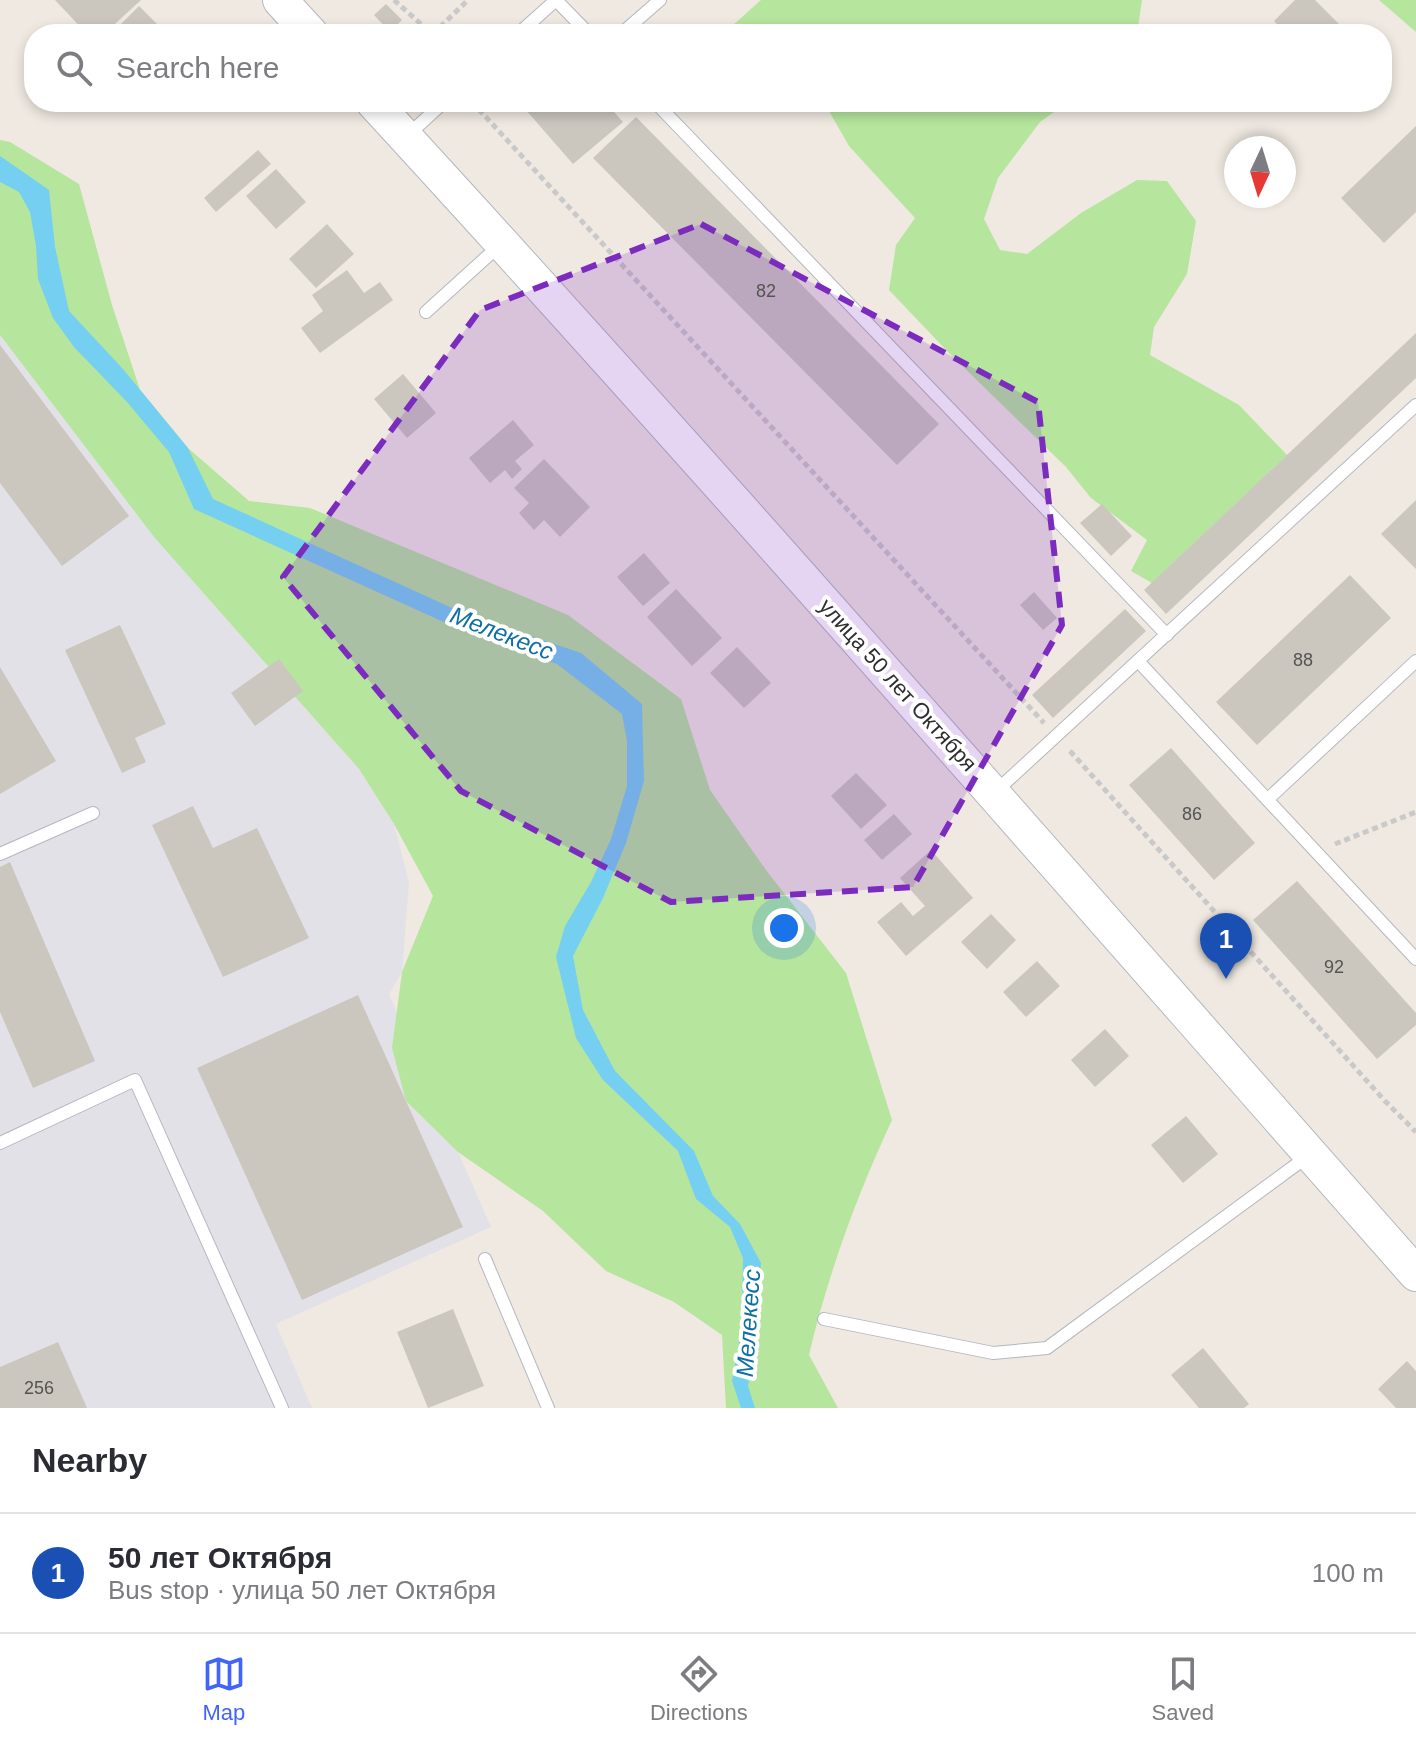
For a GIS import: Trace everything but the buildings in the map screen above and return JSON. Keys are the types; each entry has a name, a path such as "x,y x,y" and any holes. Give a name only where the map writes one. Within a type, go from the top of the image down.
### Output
{"main road":[{"path":"280,0 302,24"},
{"name":"улица 50 лет Октября","path":"382,112 994,793 1416,1274"}],"lane":[{"path":"529,24 556,0 579,24"},
{"path":"632,24 660,0"},
{"path":"406,137 433,112"},
{"path":"665,112 1167,635"},
{"path":"426,312 503,243"},
{"path":"994,793 1416,405"},
{"path":"1138,661 1416,959"},
{"path":"1268,799 1416,661"},
{"path":"0,854 93,813"},
{"path":"0,1143 135,1080 282,1408"},
{"path":"824,1319 993,1353 1047,1348 1310,1154"},
{"path":"485,1259 548,1408"}],"path":[{"path":"394,0 421,24"},
{"path":"443,24 468,0"},
{"path":"481,112 1416,1132"},
{"path":"1310,845 1339,844 1416,812"}],"highlighted area":[{"path":"701,224 1038,402 1062,625 913,887 671,902 461,791 283,577 480,310"}],"shaded area":[{"path":"0,335 154,537 359,769 394,824 409,882 402,972 389,994 491,1227 276,1324 312,1408 0,1408"}],"green space":[{"path":"761,0 1142,0 1138,24 734,24"},
{"path":"1379,0 1416,0 1416,32"},
{"path":"830,112 1054,112 1040,122 998,178 984,219 1000,250 1027,254 1081,213 1137,180 1167,181 1196,221 1187,274 1154,327 1150,355 1239,405 1287,455 1152,583 1131,571 1147,540 1091,498 1066,467 889,290 896,245 915,218 849,146"},
{"path":"0,140 10,142 79,184 112,305 140,390 188,448 249,501 310,508 568,615 681,699 710,790 766,870 846,973 892,1120 844,1235 809,1355 838,1408 726,1408 722,1335 674,1302 606,1271 543,1211 458,1152 406,1101 392,1048 402,972 433,896 394,824 359,769 154,537 0,335"}],"water":[{"name":"Мелекесс","path":"0,156 49,190 55,247 69,311 123,369 188,448 213,499 463,613 581,653 642,704 644,781 626,843 603,898 573,956 583,1010 615,1071 694,1151 713,1196 740,1224 761,1263 757,1327 748,1386 755,1408 741,1408 732,1381 742,1325 743,1258 730,1227 696,1199 678,1151 603,1080 576,1038 556,957 565,926 591,882 611,839 627,786 627,741 622,714 557,664 457,628 194,509 169,452 127,402 74,347 53,318 38,279 30,212 19,192 0,182"}],"place":[{"name":"50 лет Октября","path":"1226,979"}]}
